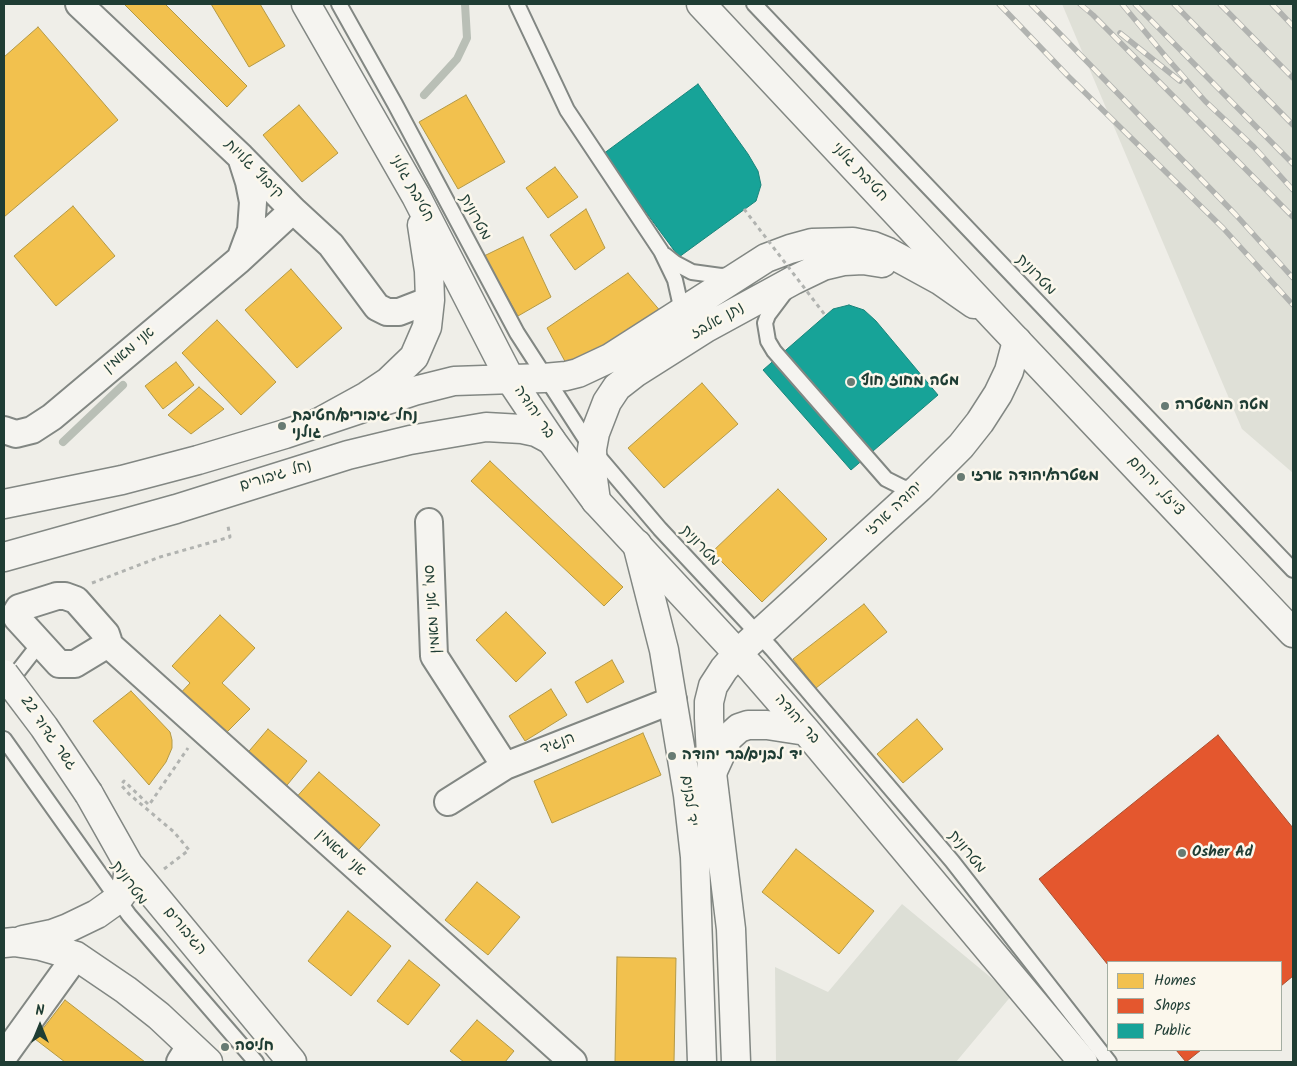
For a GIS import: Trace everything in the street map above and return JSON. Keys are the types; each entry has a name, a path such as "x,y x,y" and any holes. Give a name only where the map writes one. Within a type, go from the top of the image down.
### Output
{"main road":[{"name":"חטיבת גולני","path":"306,4 416,196 510,379"},
{"name":"חטיבת גולני","path":"701,4 1017,341"},
{"path":"316,424 367,396 388,382 414,357 421,342 427,327 430,300 425,242 416,196"},
{"name":"נתן אלבז","path":"510,379 566,376 589,369 610,358 766,258 812,243 853,242 873,246 888,252 941,281 996,319"},
{"name":"נתן אלבז","path":"596,501 591,459 595,433 604,408 617,387 635,373 706,328 823,266 844,261 863,260 896,266 941,281"},
{"name":"יהודה ארזי","path":"738,653 919,488 961,446 980,422 998,394 1009,371 1017,341"},
{"name":"צייזל, ירוחם","path":"1017,341 1293,633"},
{"path":"4,504 132,478 198,460 316,424 414,391 454,381 510,379"},
{"name":"בר יהודה","path":"510,379 551,440 596,501 738,653 806,731 1083,1062"},
{"name":"נחל גיבורים","path":"4,557 176,509 348,455 410,440 486,427 522,429 536,432 551,440"},
{"name":"יד לבנים","path":"637,544 664,650 688,795 695,856 702,1062"},
{"name":"יד לבנים","path":"736,1062 731,929 712,773 709,702 713,686 738,653"},
{"name":"גשר גדוד 22","path":"4,674 89,794"},
{"path":"712,773 728,738 739,728 748,725 767,725 806,731"},
{"name":"הגיבורים","path":"89,794 128,865 292,1062"},
{"path":"9,942 52,934 97,914 118,899 127,883 128,865"},
{"path":"9,942 41,946 76,956 126,990 159,1016 193,1057"}],"street":[{"name":"קיבוץ גלויות","path":"79,4 331,245 377,306 387,312 399,312 430,300"},
{"name":"אני מאמין","path":"239,260 250,230 253,202 241,157"},
{"name":"אני מאמין","path":"10,432 32,430 52,417 239,260 293,210"},
{"name":"סמ' אני מאמין","path":"429,522 434,656 505,766"},
{"name":"אני מאמין","path":"57,596 65,596 76,600 106,634 108,644 573,1062"},
{"path":"57,596 19,608 16,612 17,618 59,664 74,664 108,644"},
{"name":"הנגיד","path":"448,802 505,766 673,700"},
{"path":"4,1056 76,956"}],"lane":[{"name":"מטרונית","path":"339,4 396,104 517,333 544,378 592,449 660,529 758,634 952,861 1109,1062"},
{"path":"518,4 567,110 661,251 675,280 682,311"},
{"name":"מטרונית","path":"754,4 1293,570"},
{"path":"661,251 675,263 692,272 721,276 740,274"},
{"path":"794,280 765,323 768,341 774,351 886,479 902,488 910,490 919,488"},
{"path":"4,690 40,643"},
{"name":"מטרונית","path":"4,739 129,915 256,1062"}],"path":[{"path":"744,209 825,316"},
{"path":"57,596 160,557 230,537 228,526"},
{"path":"184,854 189,850 174,832 129,794 121,784 124,781 149,805 201,729"}],"shaded area":[{"path":"1062,4 1293,4 1293,473 1242,429"},
{"path":"902,904 1012,995 956,1062 776,1062 775,967 828,992"}],"building: Homes":[{"path":"124,4 165,4 247,86 227,107"},
{"path":"211,4 260,4 285,46 249,67"},
{"path":"38,27 118,120 4,217 4,57"},
{"path":"466,95 505,162 458,189 419,122"},
{"path":"299,105 338,153 302,182 263,135"},
{"path":"555,167 578,197 548,218 526,188"},
{"path":"73,206 115,256 56,306 14,256"},
{"path":"586,209 605,248 575,270 550,235"},
{"path":"523,237 551,297 518,316 484,256"},
{"path":"291,269 342,328 297,368 245,310"},
{"path":"628,273 662,313 568,367 547,328"},
{"path":"217,320 276,382 241,415 182,353"},
{"path":"176,362 194,385 163,409 145,386"},
{"path":"702,383 738,424 664,488 628,448"},
{"path":"199,387 224,409 191,434 168,415"},
{"path":"490,461 623,587 604,606 471,481"},
{"path":"778,489 827,539 762,602 712,552"},
{"path":"864,604 887,632 816,688 793,659"},
{"path":"506,612 546,653 516,682 476,640"},
{"path":"220,615 255,648 222,683 250,709 220,739 176,698 190,683 172,666"},
{"path":"612,660 624,682 587,703 575,682"},
{"path":"551,689 567,715 525,741 509,716"},
{"path":"131,691 170,732 172,740 172,748 166,762 149,785 93,721"},
{"path":"917,719 943,749 903,783 877,754"},
{"path":"268,729 307,761 283,790 244,757"},
{"path":"643,733 661,775 552,823 534,781"},
{"path":"319,772 380,825 354,855 293,801"},
{"path":"796,849 874,911 839,954 762,892"},
{"path":"477,882 520,917 488,955 445,920"},
{"path":"348,911 391,946 351,996 308,961"},
{"path":"617,957 676,958 674,1062 615,1062"},
{"path":"409,960 440,985 408,1025 377,1001"},
{"path":"65,1000 145,1062 65,1062 35,1039"},
{"path":"477,1020 514,1051 505,1062 464,1062 450,1051"}],"building: Shops":[{"name":"Osher Ad","path":"1218,735 1293,828 1293,976 1282,985 1282,961 1107,961 1107,964 1039,879"},
{"path":"1177,1051 1200,1051 1186,1062"}],"building: Public":[{"path":"698,84 748,154 758,171 761,185 756,201 679,257 603,154"},
{"name":"מטה מחוז חוף","path":"849,305 864,310 876,321 938,395 851,470 763,370 833,309"}],"waterway":[{"path":"424,95 457,59 467,38 465,4"},
{"path":"63,442 123,385"}],"railway":[{"path":"999,4 1068,76 1223,228 1293,305"},
{"path":"1031,4 1236,215 1293,278"},
{"path":"1080,4 1293,217"},
{"path":"1122,4 1205,101 1254,147 1293,190"},
{"path":"1135,4 1293,164"},
{"path":"1174,4 1293,125"},
{"path":"1220,4 1293,78"},
{"path":"1272,4 1293,26"},
{"path":"1120,33 1180,81"}],"place":[{"name":"מטה מחוז חוף","path":"851,382"},
{"name":"מטה המשטרה","path":"1165,406"},
{"name":"נחל גיבורים/חטיבת גולני","path":"282,426"},
{"name":"משטרה/יהודה ארזי","path":"961,477"},
{"name":"יד לבנים/בר יהודה","path":"672,756"},
{"name":"Osher Ad","path":"1182,853"},
{"name":"חליסה","path":"225,1047"}]}
